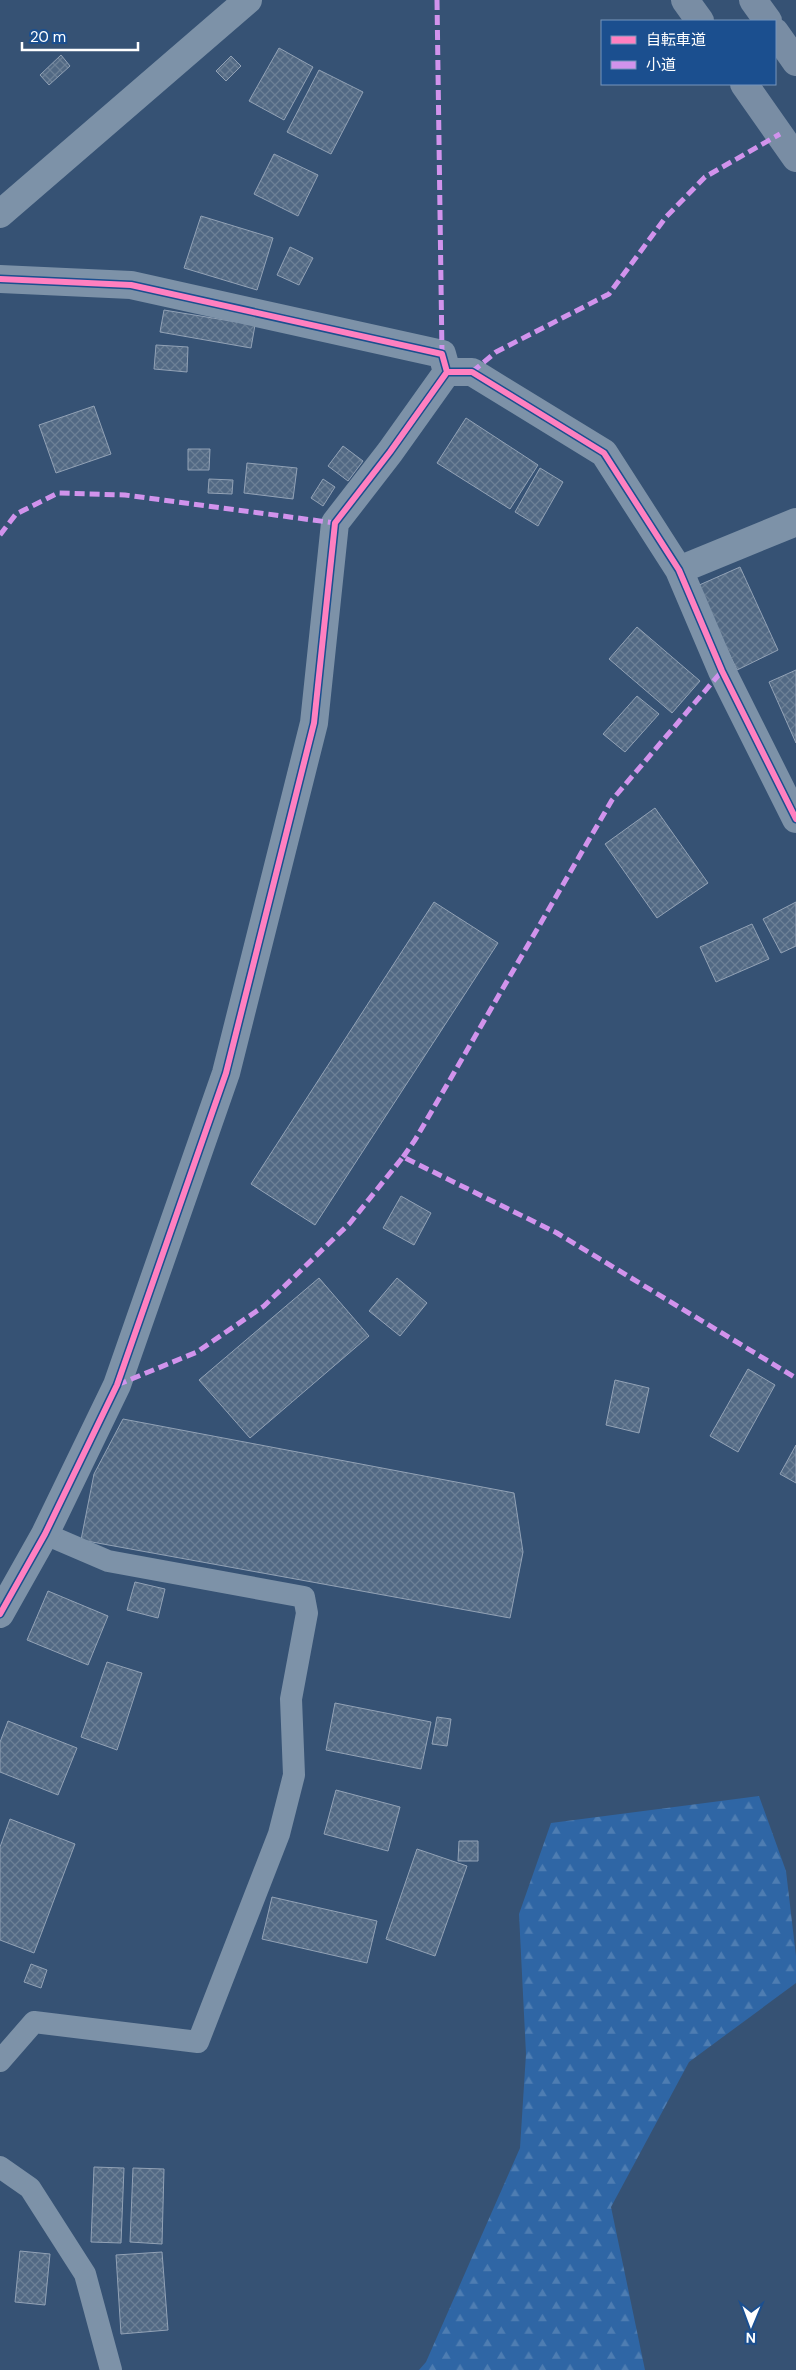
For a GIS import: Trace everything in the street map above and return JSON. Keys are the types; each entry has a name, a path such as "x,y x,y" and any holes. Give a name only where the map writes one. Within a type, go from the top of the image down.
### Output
{"street":[{"path":"0,214 248,0"},
{"path":"685,0 699,20"},
{"path":"753,0 767,20"},
{"path":"776,33 796,62"},
{"path":"745,85 796,158"},
{"path":"0,279 131,285 442,354 447,372"},
{"path":"447,372 472,372 604,453 679,570 722,671 796,819"},
{"path":"0,1614 45,1534 117,1385 226,1073 314,723 335,523 390,452 447,372"},
{"path":"679,570 796,522"}],"lane":[{"path":"0,2061 34,2022 198,2042 279,1834 294,1775 291,1698 307,1613 304,1597 108,1561 45,1534"},
{"path":"0,2167 30,2188 85,2274 111,2370"}],"green space":[{"path":"759,1796 786,1871 796,1956 796,1983 689,2062 611,2207 645,2370 419,2370 426,2362 520,2148 526,2054 519,1914 551,1823"}],"building":[{"path":"279,48 313,67 284,120 249,101"},
{"path":"61,55 70,66 49,85 40,75"},
{"path":"231,56 241,66 226,81 216,71"},
{"path":"319,70 363,92 331,154 287,132"},
{"path":"274,154 318,175 298,216 254,194"},
{"path":"201,216 273,238 257,290 184,268"},
{"path":"290,247 313,258 299,285 277,275"},
{"path":"164,310 255,325 251,348 160,332"},
{"path":"156,345 188,347 187,372 154,369"},
{"path":"94,406 111,454 56,473 39,425"},
{"path":"466,418 538,465 510,509 437,463"},
{"path":"343,446 363,461 348,481 328,466"},
{"path":"188,449 210,449 209,470 188,470"},
{"path":"247,463 297,468 293,499 244,493"},
{"path":"540,468 563,482 538,526 515,512"},
{"path":"209,479 233,480 232,494 208,493"},
{"path":"323,479 335,487 323,506 311,498"},
{"path":"740,567 778,650 737,670 697,586"},
{"path":"637,627 700,681 672,713 609,659"},
{"path":"796,670 796,743 769,682"},
{"path":"637,696 659,714 625,752 603,734"},
{"path":"655,808 708,883 657,918 605,844"},
{"path":"434,902 498,943 315,1225 251,1184"},
{"path":"796,902 796,946 781,953 763,919"},
{"path":"752,924 769,959 716,982 700,947"},
{"path":"401,1196 431,1213 414,1245 383,1228"},
{"path":"319,1278 369,1336 250,1438 199,1380"},
{"path":"397,1278 427,1303 400,1336 369,1311"},
{"path":"748,1369 775,1385 738,1452 710,1436"},
{"path":"615,1380 649,1388 639,1433 606,1425"},
{"path":"123,1419 514,1493 523,1552 510,1618 81,1540 94,1474"},
{"path":"796,1445 796,1483 780,1474"},
{"path":"135,1582 165,1589 158,1618 127,1610"},
{"path":"48,1591 108,1616 88,1665 27,1640"},
{"path":"107,1662 142,1673 117,1750 81,1737"},
{"path":"335,1703 431,1722 421,1769 326,1750"},
{"path":"437,1717 451,1719 447,1746 432,1744"},
{"path":"8,1721 77,1748 58,1795 0,1772 0,1742"},
{"path":"336,1790 400,1807 388,1851 324,1834"},
{"path":"10,1819 75,1844 34,1953 0,1940 0,1847"},
{"path":"459,1841 478,1841 478,1861 458,1861"},
{"path":"417,1849 467,1866 435,1956 386,1939"},
{"path":"272,1897 377,1921 367,1963 262,1939"},
{"path":"31,1964 47,1970 41,1988 24,1982"},
{"path":"94,2167 124,2168 121,2243 91,2242"},
{"path":"133,2168 164,2169 162,2244 130,2242"},
{"path":"20,2251 50,2254 45,2305 15,2302"},
{"path":"162,2252 168,2330 121,2334 116,2255"}],"marked path":[{"path":"437,0 442,354"},
{"path":"472,372 496,352 609,294 666,217 705,177 780,134"},
{"path":"0,535 16,514 58,493 125,495 335,523"},
{"path":"403,1157 415,1140 612,800 722,671"},
{"path":"117,1385 197,1352 264,1306 350,1223 403,1157 557,1233 796,1378"}],"cycle path":[{"path":"0,279 131,285 442,354 447,372 390,452 335,523 314,723 226,1073 117,1385 45,1534 0,1614"},
{"path":"447,372 472,372 604,453 679,570 722,671 796,819"}]}
